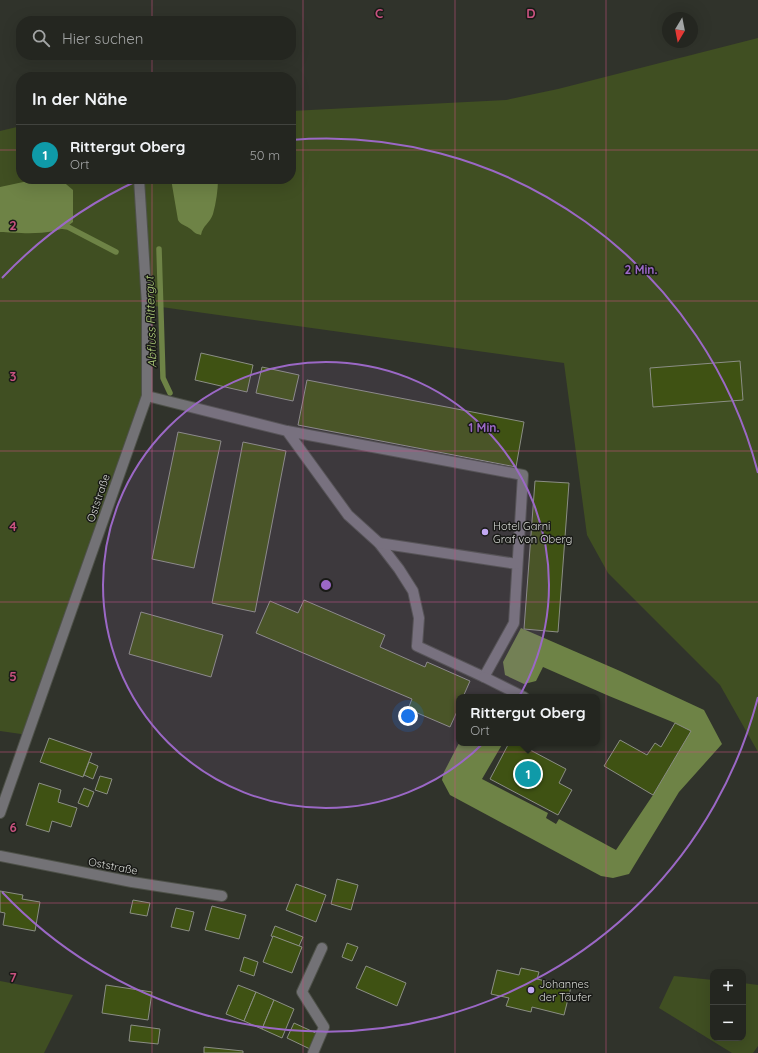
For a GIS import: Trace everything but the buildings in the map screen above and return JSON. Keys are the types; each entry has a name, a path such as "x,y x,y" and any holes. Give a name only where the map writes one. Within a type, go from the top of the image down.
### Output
{"street":[{"name":"Oststraße","path":"0,814 147,396 147,305 139,184"},
{"path":"147,396 287,431 523,475 514,623 484,677"},
{"path":"287,431 348,514 379,543 399,569 413,591 419,618 417,646 518,694"},
{"path":"379,543 517,564"},
{"name":"Oststraße","path":"0,856 132,882 222,896"},
{"path":"313,1053 324,1027 302,992 322,948"}],"shaded area":[{"path":"758,38 758,752 720,685 608,573 587,535 564,363 147,305 147,396 28,735 0,731 0,131 16,127 16,184 296,184 296,111 506,100 558,89"},
{"path":"16,184 66,184 73,190 73,222 66,227 49,232 0,232 0,187"},
{"path":"172,184 218,184 213,214 203,229 201,235 195,233 178,220"},
{"path":"521,628 620,671 704,710 722,744 679,792 629,874 613,878 601,876 450,795 442,780 444,772 457,746 501,746 482,779 548,813 546,818 556,824 559,819 616,850 653,795 690,732 675,723 543,667 536,681 524,684 505,675 503,662"},
{"path":"674,976 710,980 710,1039 659,1008"},
{"path":"0,981 73,995 44,1053 0,1053"},
{"path":"746,983 758,985 758,1046 753,1053 732,1053 713,1041 746,1041"}],"waterway":[{"path":"61,226 68,227 116,252"},
{"name":"Abfluss Rittergut","path":"159,249 163,378 170,393"}],"place":[{"name":"Hotel Garni Graf von Oberg","path":"485,532"},
{"name":"Rittergut Oberg","path":"528,774"},
{"name":"Johannes der Täufer","path":"531,990"}]}
